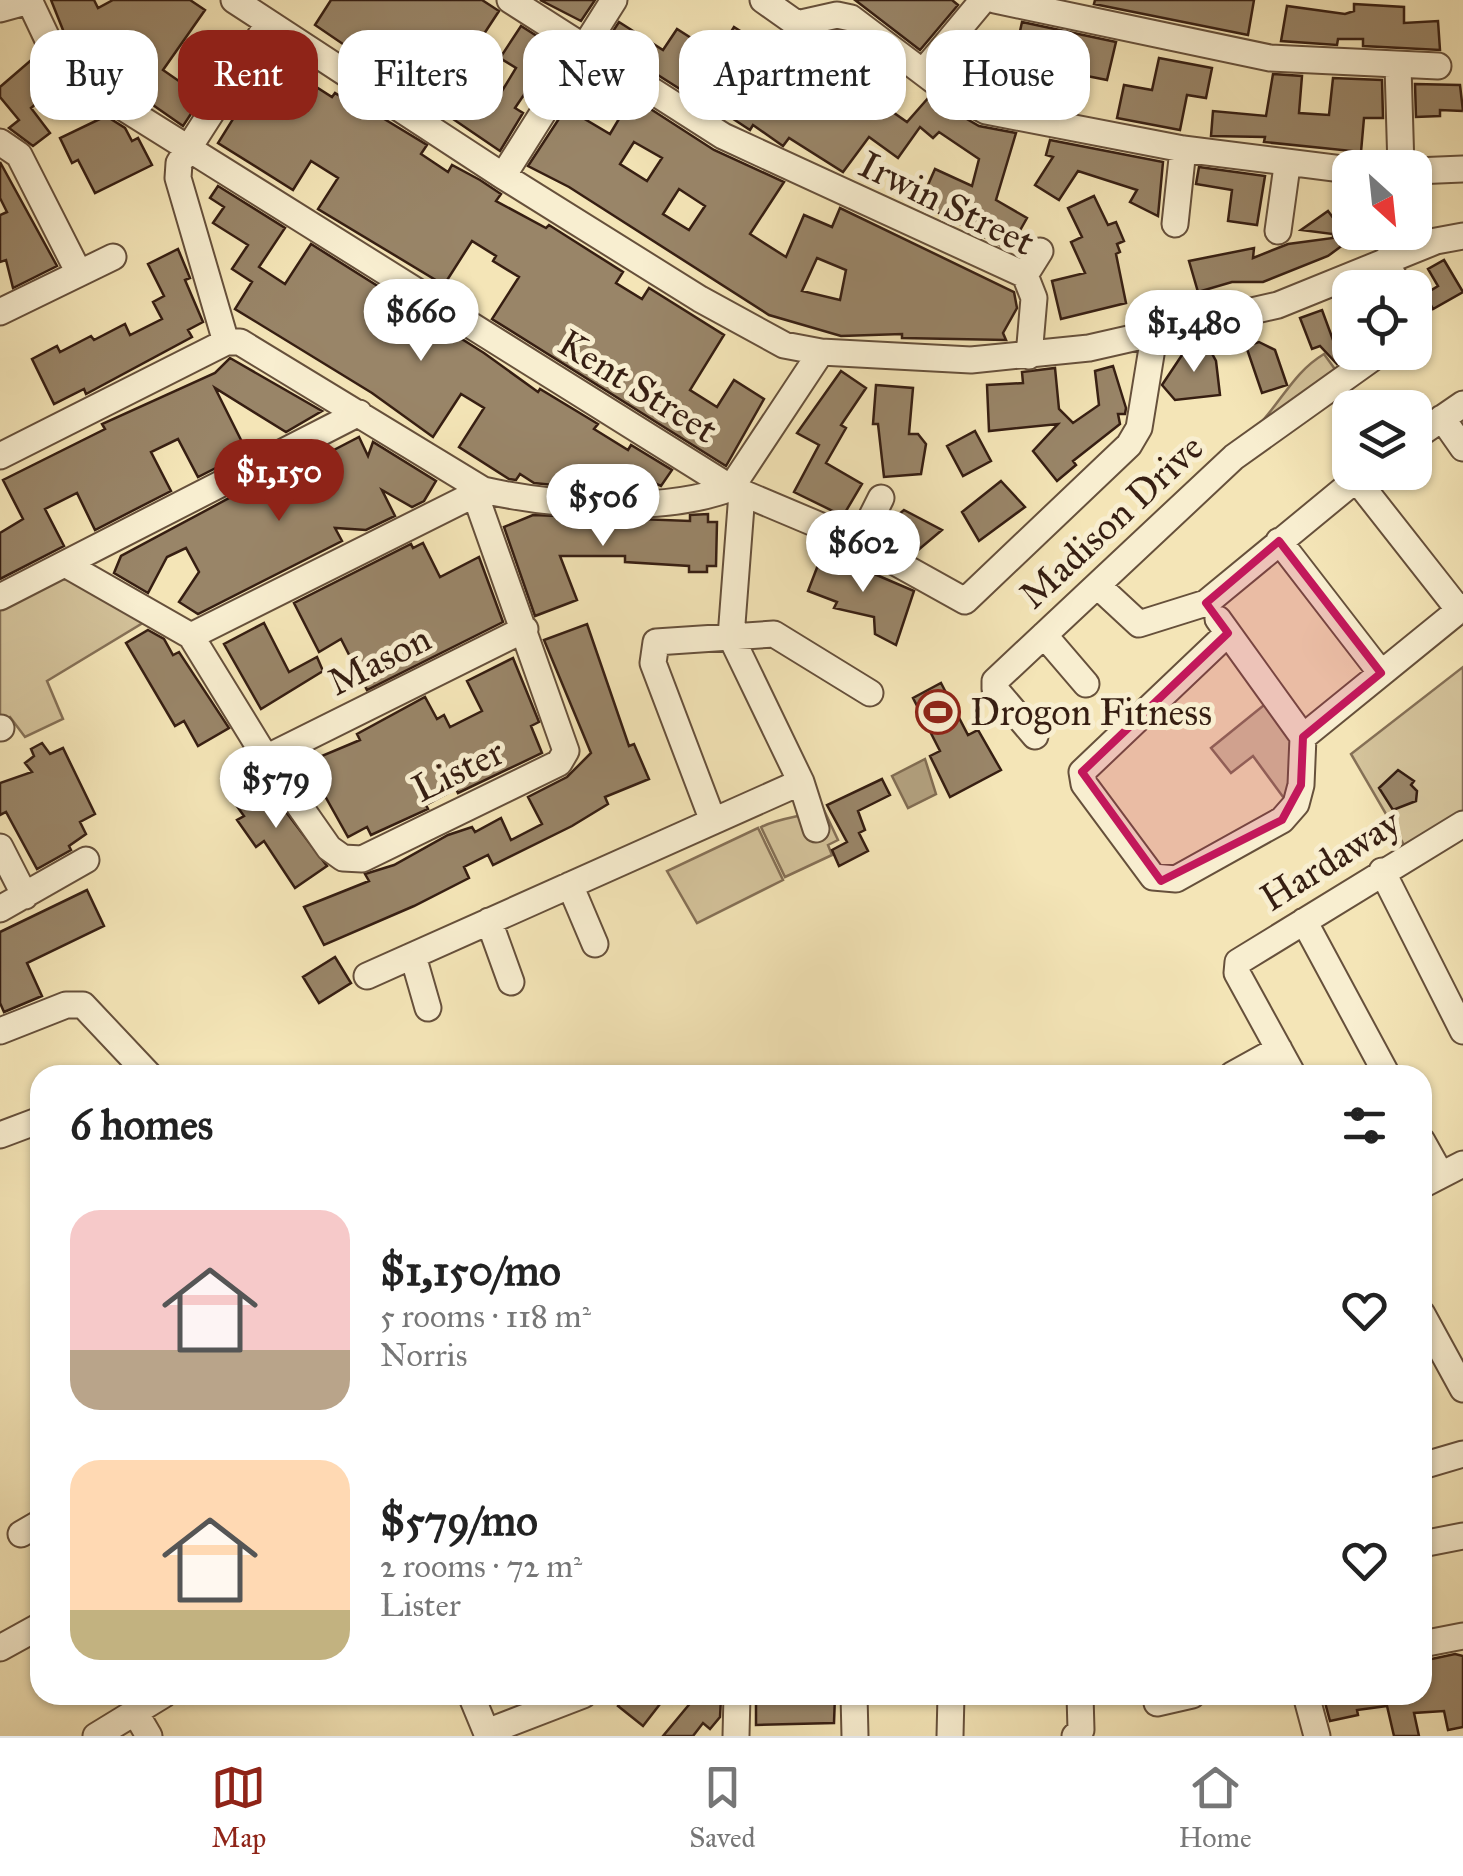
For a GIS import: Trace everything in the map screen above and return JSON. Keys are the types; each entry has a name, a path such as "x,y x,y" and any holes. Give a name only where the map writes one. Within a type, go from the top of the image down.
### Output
{"street":[{"path":"0,9 29,0"},
{"name":"Kent Street","path":"29,0 57,59 76,78 737,490 858,542 965,602 1129,445 1139,428 1154,336"},
{"path":"234,0 502,176 784,345 822,352 938,360 1029,356 1154,336 1278,305 1385,261 1463,236"},
{"name":"Irwin Street","path":"510,0 556,30"},
{"path":"595,30 614,0"},
{"path":"764,0 798,24 837,15 851,18 924,72 986,111 1183,150 1332,169"},
{"path":"924,72 983,0"},
{"path":"995,0 1270,58 1438,66"},
{"path":"226,342 178,178 188,149 268,24"},
{"path":"804,30 808,24"},
{"path":"1398,66 1400,150"},
{"name":"Irwin Street","path":"659,96 723,136 1024,275 1034,298 1029,356"},
{"path":"502,176 537,120"},
{"path":"0,142 19,155 80,274"},
{"path":"1175,224 1183,150"},
{"path":"1278,231 1287,166"},
{"path":"1432,170 1463,169"},
{"path":"1024,275 1040,251"},
{"path":"2,306 113,257"},
{"path":"1385,261 1390,270"},
{"path":"0,456 226,342 250,344 479,492 528,500 676,502 737,490"},
{"path":"816,829 801,782 731,637 737,490 822,352"},
{"name":"Madison Drive","path":"1035,736 995,689 996,682 1234,457 1356,370"},
{"path":"1452,411 1463,448"},
{"path":"0,597 359,413"},
{"path":"1098,586 1140,624 1206,603 1343,490"},
{"path":"1303,736 1461,608 1371,490"},
{"path":"191,636 479,492"},
{"name":"Lister","path":"65,564 191,636 266,758 330,848 352,860 559,763 566,744 479,492"},
{"path":"858,542 881,498"},
{"path":"1280,541 1381,673"},
{"path":"1206,603 1228,632 1303,736 1301,785 1296,804 1282,820 1176,880 1152,877 1084,784 1082,772 1228,632"},
{"name":"Mason","path":"266,758 525,629"},
{"path":"713,821 653,664 656,642 774,634 870,693"},
{"path":"1044,635 1086,684"},
{"path":"368,976 801,782"},
{"name":"Hardaway","path":"1280,1049 1237,973 1238,962 1382,870 1461,828"},
{"path":"0,847 26,896"},
{"path":"0,909 86,860"},
{"path":"1382,870 1463,1031"},
{"path":"570,886 595,944"},
{"path":"1304,921 1382,1065"},
{"path":"489,922 511,982"},
{"path":"413,956 428,1008"},
{"path":"0,1031 66,1005 83,1005 138,1065"},
{"path":"1250,1065 1280,1049 1289,1065"},
{"path":"0,1134 30,1124"},
{"path":"1432,1332 1463,1389"},
{"path":"1432,1463 1463,1454"},
{"path":"1432,1542 1463,1536"},
{"path":"0,1648 30,1632"},
{"path":"1432,1642 1463,1636"},
{"path":"96,1736 147,1705"},
{"path":"475,1705 487,1734 558,1705"},
{"path":"736,1736 737,1705"},
{"path":"854,1705 855,1736"},
{"path":"950,1736 951,1705"},
{"path":"1075,1736 1081,1730 1080,1705"},
{"path":"1309,1705 1317,1736"},
{"path":"135,1712 150,1736"}],"highlighted area":[{"path":"1279,541 1381,673 1303,737 1301,785 1282,820 1161,881 1082,772 1228,633 1206,603"}],"shaded area":[{"path":"1324,354 1337,372 1267,425 1264,419 1306,368"},
{"path":"62,573 146,621 47,681 63,719 25,737 10,717 0,722 0,604"},
{"path":"1463,667 1463,813 1404,845 1351,754"},
{"path":"1269,701 1296,738 1293,783 1286,801 1253,756 1231,773 1211,748"},
{"path":"925,759 936,794 908,808 892,776"},
{"path":"823,808 838,840 828,845 832,855 785,877 761,827"},
{"path":"758,828 783,880 697,923 667,871"}],"building":[{"path":"51,0 94,0 98,8 113,0 190,0 205,10 191,30 178,30 178,49 163,70 178,80 178,120 187,120 183,126 158,109 158,30 63,30"},
{"path":"331,0 482,0 499,11 487,30 338,30 338,41 315,25"},
{"path":"540,0 595,0 581,21"},
{"path":"855,0 952,0 958,5 937,30 926,30 926,43 920,50 906,39 906,30 894,30"},
{"path":"1095,0 1254,0 1248,35 1094,4"},
{"path":"1354,4 1404,7 1404,23 1438,21 1440,50 1363,46 1363,39 1338,39 1337,45 1281,41 1287,6 1345,14 1354,11"},
{"path":"619,22 632,30 614,30"},
{"path":"1022,22 1060,30 1020,30"},
{"path":"521,26 527,30 523,30 523,96 515,108 523,113 500,151 454,120 503,120 503,89 516,68 503,60 503,53"},
{"path":"677,29 679,30 679,88 659,76 659,47 663,50"},
{"path":"1090,36 1116,42 1107,80 1090,77"},
{"path":"1159,58 1212,68 1206,98 1187,95 1180,130 1117,118 1124,85 1152,90"},
{"path":"30,61 30,120 40,120 50,133 33,146 9,128 19,120 0,97 0,87"},
{"path":"1273,74 1302,76 1299,113 1329,115 1333,78 1382,80 1383,118 1364,118 1361,150 1264,142 1265,137 1211,136 1213,111 1266,116"},
{"path":"1415,84 1460,85 1463,111 1440,110 1440,116 1416,117"},
{"path":"318,88 332,97 335,93 338,120 386,120 427,145 421,154 448,172 452,165 480,180 501,194 496,201 546,228 549,225 623,272 616,283 642,299 649,288 724,335 690,390 717,407 734,380 764,399 726,466 492,319 519,277 493,261 496,256 472,241 444,285 318,209 338,178 311,161 293,190 218,143 232,120 318,120"},
{"path":"926,100 926,120 969,120 979,126 1016,133 996,200 1027,218 1009,250 920,203 935,169 972,186 979,159 939,132 933,138 920,127 898,158 869,137 843,172 789,138 783,146 753,125 750,130 735,120 907,122"},
{"path":"659,114 714,150 784,182 750,234 786,257 804,215 832,227 840,208 1014,292 1017,308 1003,333 1006,340 902,338 902,334 841,336 769,315 569,187 528,166 558,120 586,120 610,134 618,120 659,120","holes":["634,142 662,158 647,181 620,164","679,189 705,206 689,230 663,214","817,258 846,270 840,300 802,291"]},
{"path":"98,120 112,120 125,128 132,141 138,138 152,165 95,193 78,160 72,163 60,138"},
{"path":"1050,140 1163,162 1158,216 1130,202 1137,190 1078,171 1059,200 1035,185 1053,157 1046,155"},
{"path":"0,162 57,266 13,288 6,260 0,262 0,215 7,212 0,198"},
{"path":"1199,167 1265,176 1257,225 1228,221 1232,190 1196,184"},
{"path":"218,186 285,228 259,267 285,284 311,244 484,353 538,392 540,389 598,424 594,429 628,450 631,445 672,470 661,486 650,481 645,488 635,488 611,473 602,487 574,469 563,486 534,483 520,474 516,480 509,479 459,447 484,408 461,394 433,437 372,393 235,309 252,282 232,269 248,245 213,223 224,207 210,198"},
{"path":"1094,196 1108,225 1116,222 1124,241 1117,244 1120,252 1116,254 1126,303 1061,319 1052,281 1085,273 1071,242 1082,237 1068,208"},
{"path":"1328,211 1332,216 1332,234 1301,230"},
{"path":"1332,238 1332,250 1336,250 1263,282 1232,282 1198,292 1189,261 1254,248 1253,258 1288,244"},
{"path":"178,249 190,278 185,280 203,322 188,330 192,337 86,394 84,389 54,404 32,359 57,346 60,352 91,336 94,340 125,324 130,335 162,319 153,302 164,296 148,264"},
{"path":"1444,260 1463,292 1433,309 1432,290 1438,286 1428,269"},
{"path":"1322,310 1332,337 1332,359 1320,346 1312,349 1300,318"},
{"path":"1204,339 1216,361 1220,395 1175,400 1162,385 1182,355 1198,354 1197,340"},
{"path":"1259,342 1275,350 1287,385 1262,393 1246,346"},
{"path":"230,358 322,411 286,432 215,388 247,452 198,477 178,439 151,452 171,491 95,530 77,493 45,509 64,546 0,579 0,533 23,519 3,480 105,429 102,424 215,373"},
{"path":"1113,366 1125,414 1118,414 1120,424 1073,461 1076,465 1057,481 1033,451 1058,424 989,431 987,385 1023,383 1022,372 1055,368 1059,409 1073,423 1099,405 1095,371"},
{"path":"841,371 866,388 841,425 846,428 826,463 862,484 843,516 794,492 819,445 797,433"},
{"path":"876,385 913,388 909,434 918,434 926,444 921,474 884,477 878,424 873,424"},
{"path":"975,431 991,461 963,476 947,446"},
{"path":"359,437 368,456 373,442 436,481 424,501 412,507 382,490 395,516 366,530 335,528 342,541 198,614 179,602 199,572 186,548 167,557 148,593 114,573 121,556 246,489 301,466 310,484 338,469 330,452"},
{"path":"1001,481 1025,507 979,541 962,512"},
{"path":"904,510 942,530 917,551 890,535 886,525"},
{"path":"708,514 708,522 717,522 716,566 707,566 707,572 689,572 689,566 625,562 625,556 560,556 577,600 535,616 504,527 533,515 690,521 690,515"},
{"path":"423,543 440,577 479,557 503,622 367,690 341,639 319,652 294,603 411,544 413,548"},
{"path":"823,552 914,591 896,645 875,634 874,617 834,608 837,602 808,591"},
{"path":"264,623 289,672 317,657 323,671 261,709 224,644"},
{"path":"587,624 629,746 634,744 649,779 605,797 608,804 572,826 493,865 488,855 464,867 469,878 324,945 304,907 369,881 365,874 394,865 448,835 472,827 475,832 501,818 511,840 542,824 528,797 567,777 591,753 544,640"},
{"path":"148,630 164,639 173,655 179,652 229,728 198,746 184,721 175,726 126,643"},
{"path":"513,658 539,722 531,726 542,753 458,793 456,789 426,805 428,809 371,835 367,827 348,837 321,789 312,794 298,766 360,740 357,734 425,697 437,719 444,715 450,727 482,711 467,681"},
{"path":"941,683 968,735 978,730 1001,770 950,797 930,756 940,751 913,698"},
{"path":"42,743 50,754 63,748 95,814 80,822 86,834 69,846 71,850 37,869 6,812 0,815 0,783 32,772 25,763 34,756 31,749"},
{"path":"1398,770 1414,781 1411,785 1417,791 1416,801 1393,810 1379,788"},
{"path":"258,775 327,866 295,888 264,841 256,847 237,820 244,816 229,795"},
{"path":"882,779 890,795 858,811 865,830 859,833 868,851 839,866 832,850 847,842 827,805"},
{"path":"87,890 104,926 27,963 42,996 4,1012 0,1003 0,932"},
{"path":"335,957 351,983 319,1003 303,977"},
{"path":"1463,1656 1463,1727 1448,1730 1444,1711 1414,1713 1419,1736 1394,1736 1387,1706 1357,1710 1358,1715 1330,1721 1326,1705 1432,1705 1432,1659"},
{"path":"619,1705 659,1705 643,1726"},
{"path":"689,1705 721,1705 720,1717 710,1729 703,1723 693,1736 663,1736"},
{"path":"756,1705 835,1705 834,1723 756,1725"}],"place":[{"name":"Drogon Fitness","path":"938,712"}]}
